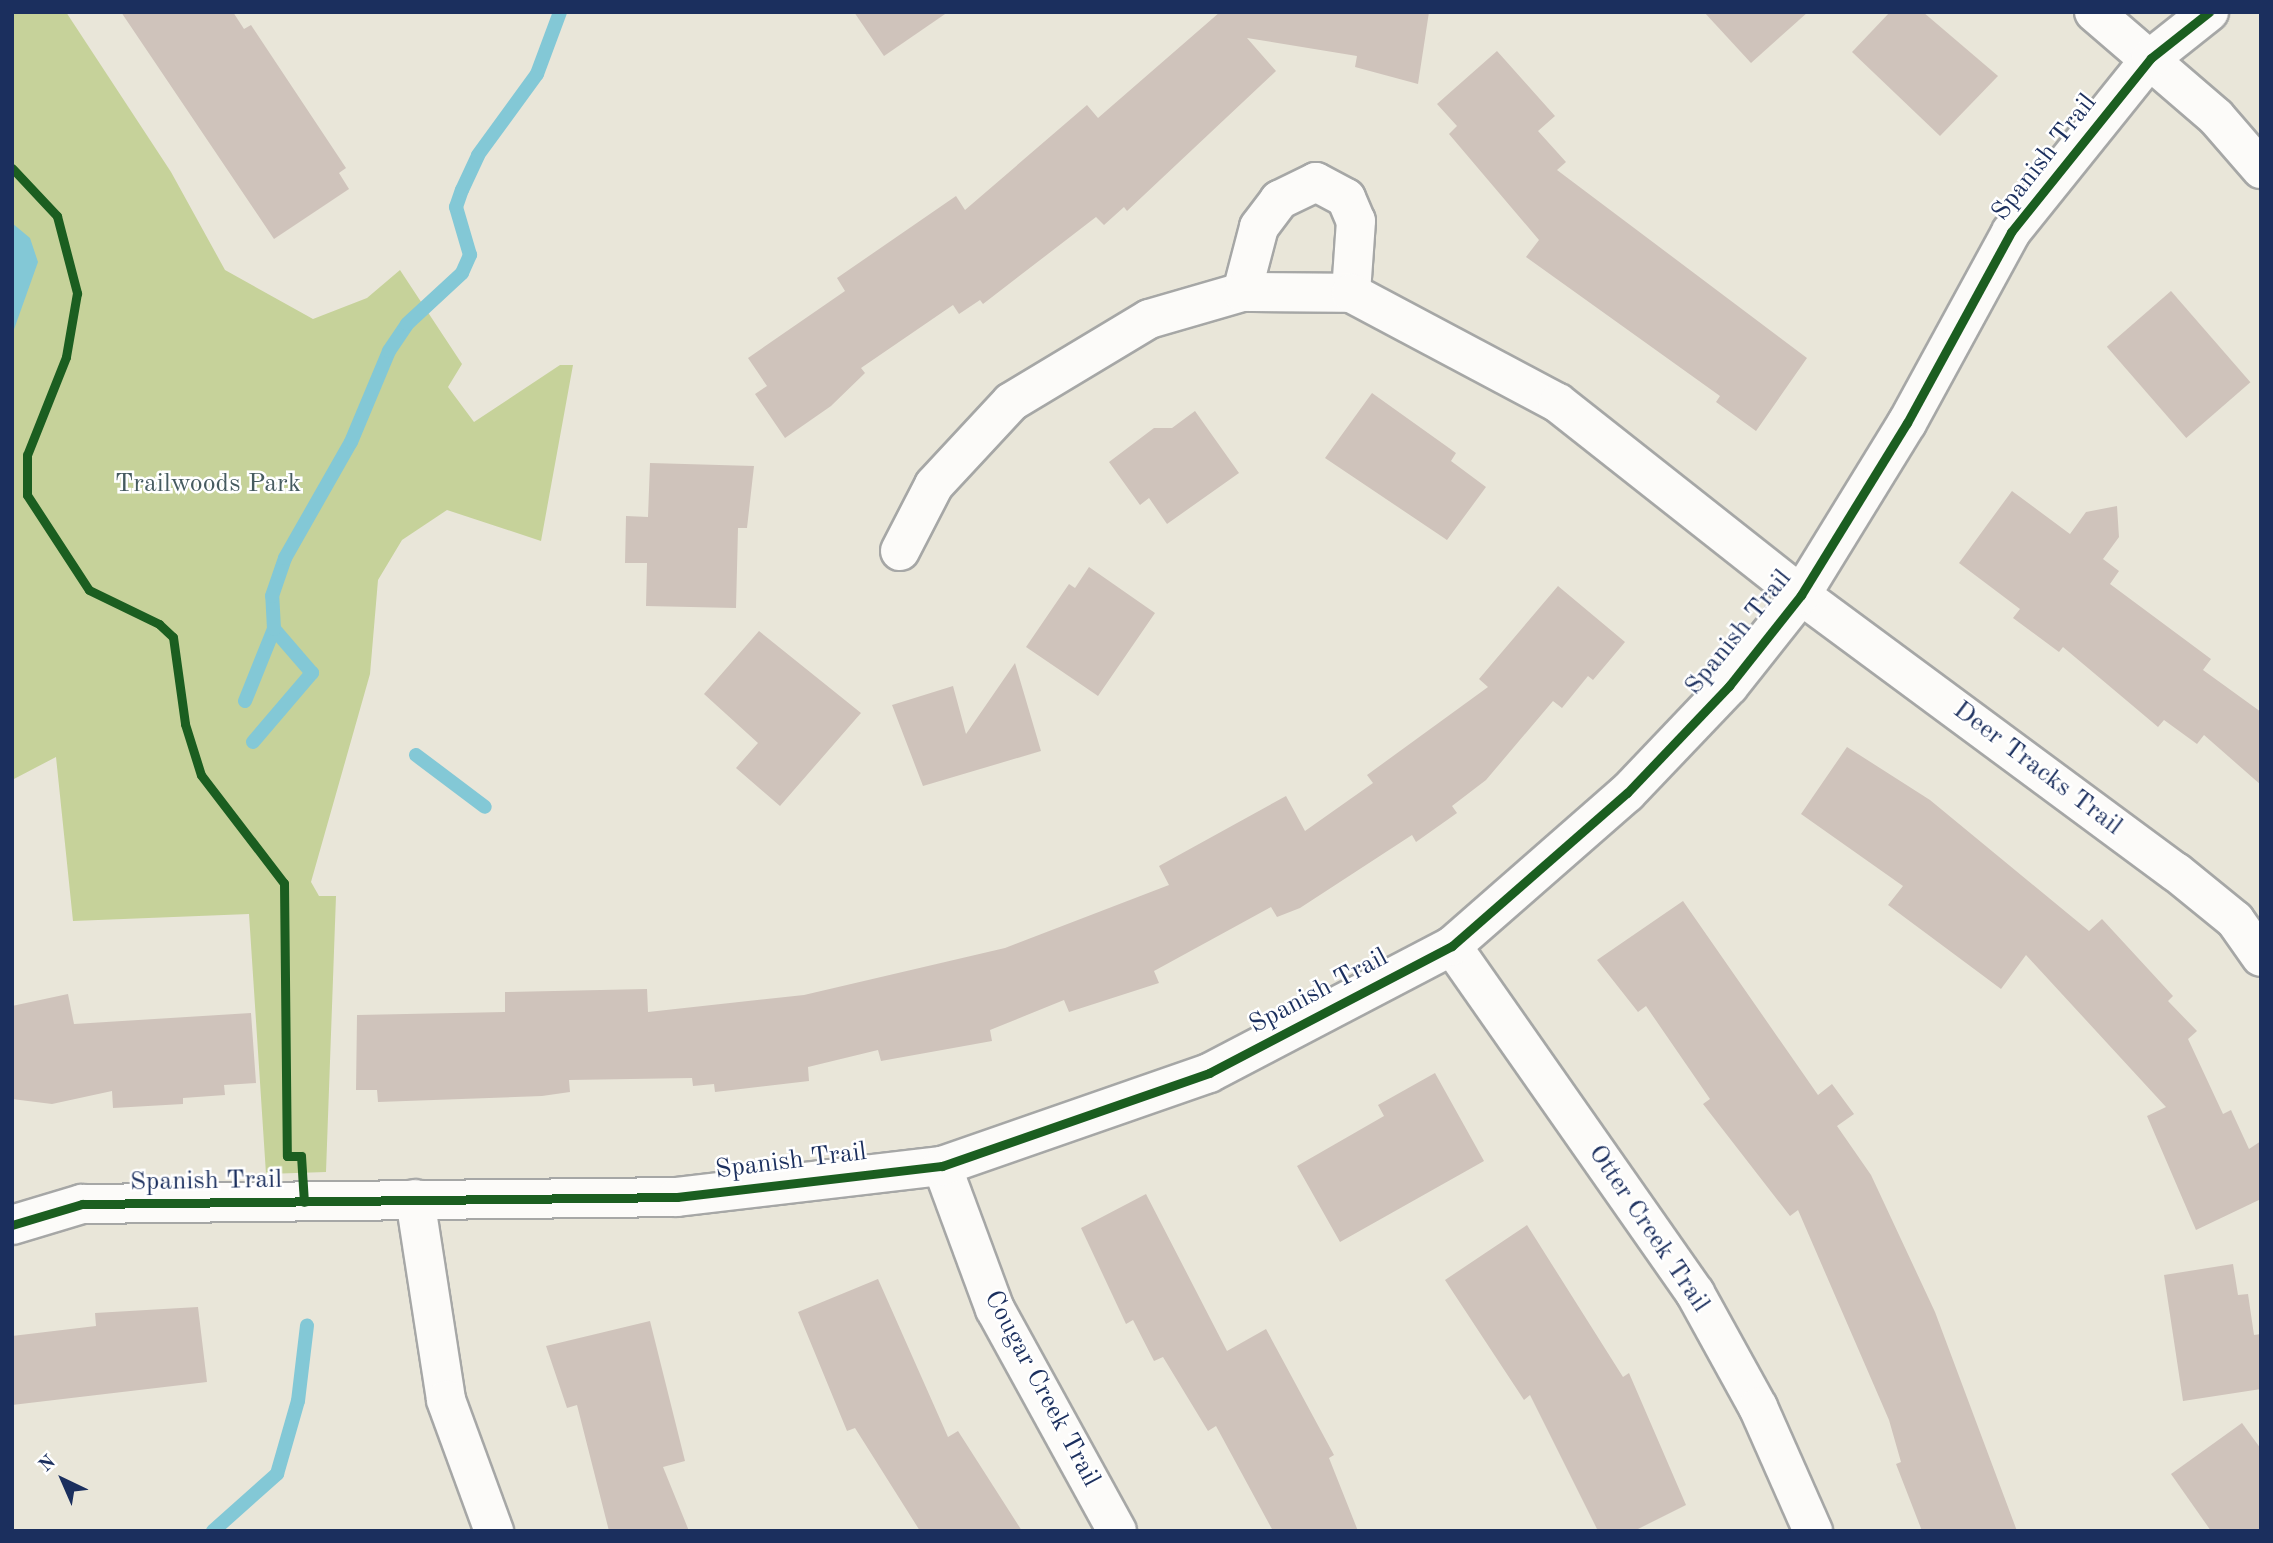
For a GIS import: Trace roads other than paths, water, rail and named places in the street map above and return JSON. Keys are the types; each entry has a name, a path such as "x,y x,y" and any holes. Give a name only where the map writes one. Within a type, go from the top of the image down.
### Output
{"street":[{"path":"2094,12 2151,58 2261,169"},
{"name":"Spanish Trail","path":"12,1225 82,1205 677,1197 942,1166 1209,1073 1452,946 1627,793 1728,686 1801,594 1907,423 2011,232 2151,58 2209,12"},
{"path":"900,551 934,485 1011,402 1149,319 1242,292 1351,293 1356,221 1346,198 1315,183 1279,200 1259,227 1242,292"},
{"name":"Deer Tracks Trail","path":"1351,293 1558,403 1801,594 2176,872 2235,920 2261,957"},
{"name":"Otter Creek Trail","path":"1452,946 1695,1293 1758,1407 1813,1531"},
{"name":"Cougar Creek Trail","path":"942,1166 995,1309 1117,1531"},
{"path":"415,1199 446,1400 494,1531"}],"water":[{"path":"12,223 30,238 38,262 12,335"}],"waterway":[{"path":"253,742 312,673 274,629 272,596 285,558 351,442 389,351 407,324 462,273 470,255 456,207 462,190 478,155 537,74 560,12"},
{"path":"245,701 274,629"},
{"path":"416,755 485,807"},
{"path":"213,1531 277,1474 298,1401 307,1326"}],"park label":[{"name":"Trailwoods Park","path":"208,485"}]}
